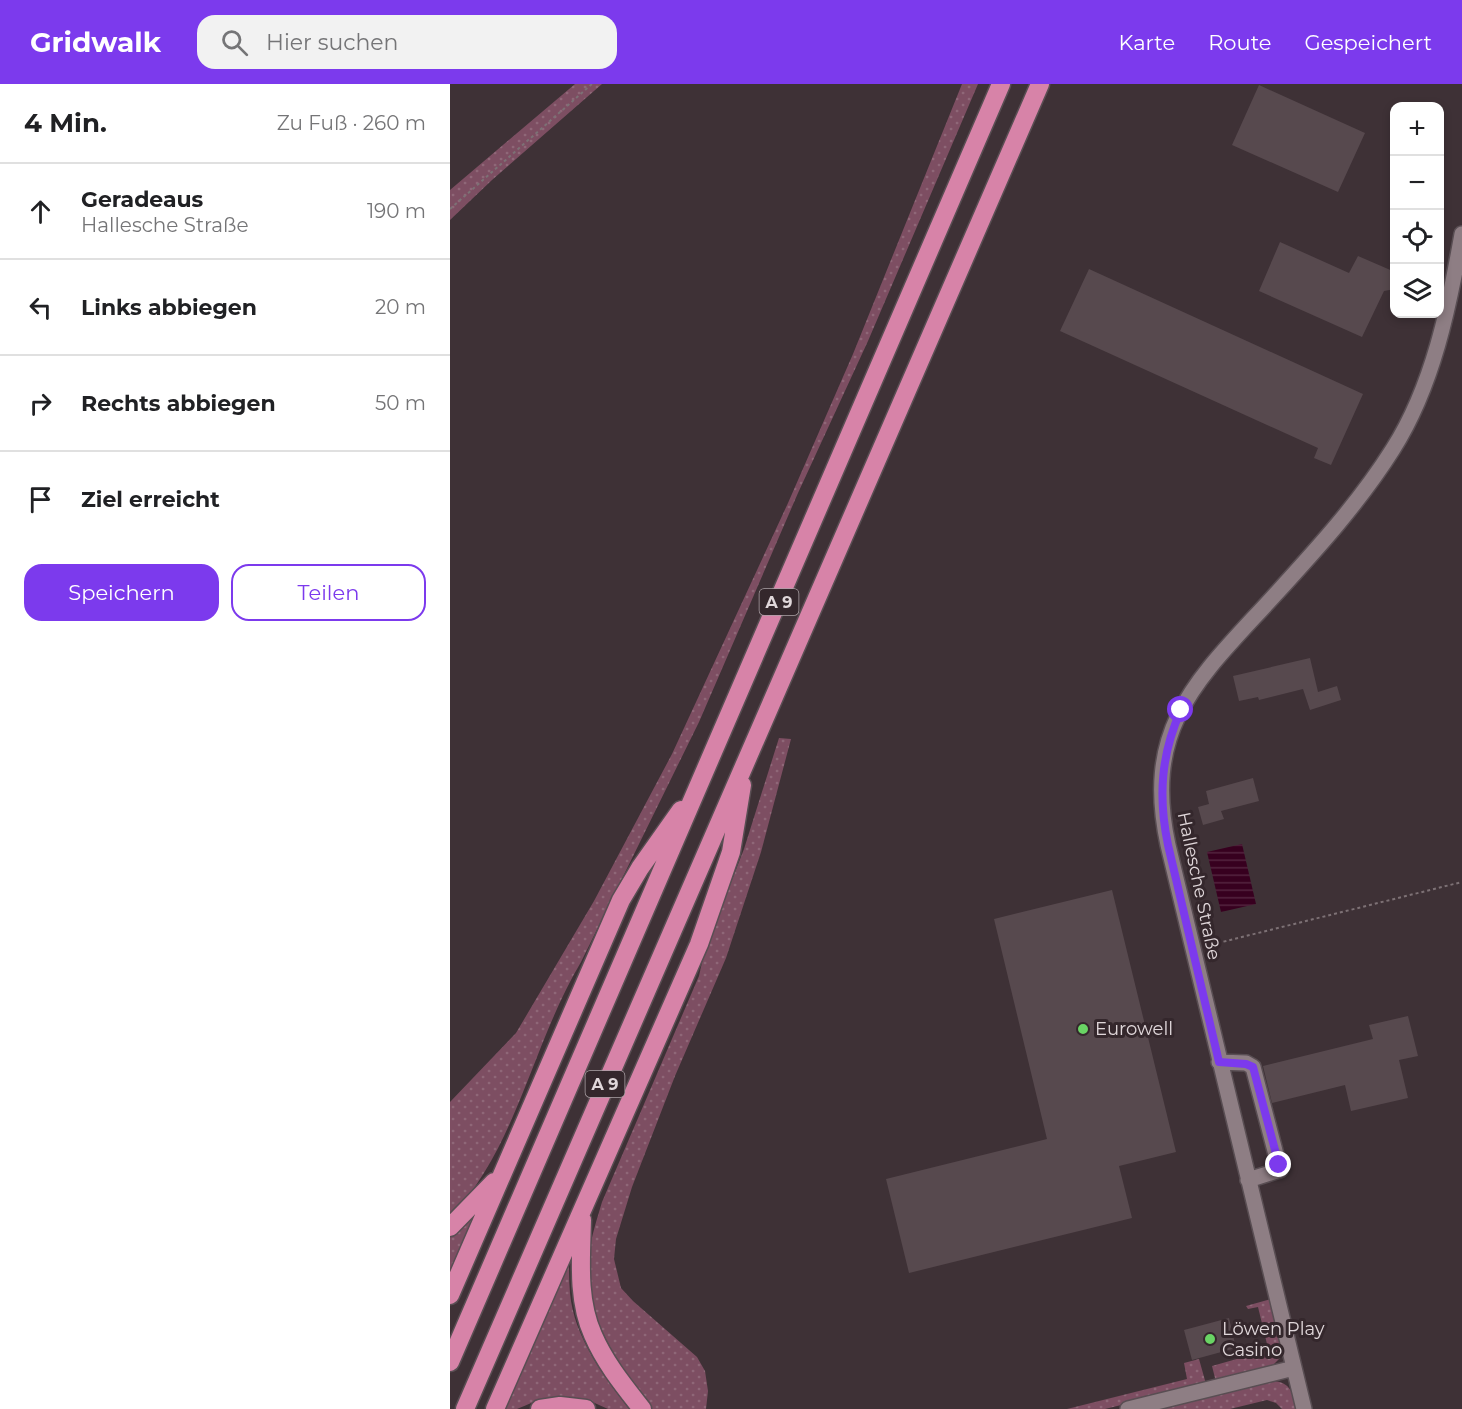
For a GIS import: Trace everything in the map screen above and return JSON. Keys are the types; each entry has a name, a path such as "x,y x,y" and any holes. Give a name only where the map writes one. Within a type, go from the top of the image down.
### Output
{"highway":[{"name":"A 9","path":"450,1362 1001,84"},
{"name":"A 9","path":"465,1409 1040,84"},
{"path":"495,1409 699,944 731,852 746,759"},
{"path":"450,1295 621,900 640,868 702,782"},
{"path":"450,1227 503,1171"},
{"path":"582,1212 582,1279 587,1320 602,1353 626,1390 642,1409"},
{"path":"540,1409 560,1406 586,1409"}],"street":[{"name":"Hallesche Straße","path":"1304,1409 1168,845 1161,791 1164,759 1175,722 1197,682 1347,514 1395,447 1418,399 1438,341 1462,234"},
{"path":"1219,1062 1246,1064 1253,1067 1280,1170 1248,1180"},
{"path":"1128,1409 1294,1368"}],"path":[{"path":"450,209 592,84"},
{"path":"1192,950 1462,882"}],"shaded area":[{"path":"575,84 602,84 492,180 450,220 450,190"},
{"path":"962,84 978,84 868,341 798,493 699,722 564,994 508,1128 473,1190 450,1217 450,1102 516,1033 594,901 672,754 788,503 853,354"},
{"path":"779,738 791,739 761,852 726,958 675,1076 632,1187 616,1239 614,1259 621,1288 697,1357 705,1371 708,1391 706,1409 651,1409 615,1356 597,1318 591,1298 589,1277 591,1242 602,1202 699,976 705,949 744,849"},
{"path":"1242,844 1256,904 1221,912 1207,852"},
{"path":"481,1209 450,1279 450,1236"},
{"path":"569,1260 570,1293 577,1325 591,1355 629,1409 608,1409 588,1400 554,1397 517,1409 503,1409"},
{"path":"1271,1299 1282,1348 1280,1358 1272,1366 1216,1382 1212,1366 1258,1353 1258,1347 1267,1344 1258,1307 1248,1309 1246,1306"},
{"path":"1199,1359 1206,1384 1105,1409 1067,1409 1187,1379 1184,1363"},
{"path":"1272,1381 1290,1389 1297,1409 1282,1409 1276,1403 1267,1400 1230,1409 1156,1409"}],"building":[{"path":"1259,85 1365,133 1338,192 1232,145"},
{"path":"1280,242 1349,273 1358,256 1390,270 1390,290 1384,291 1362,337 1259,291"},
{"path":"1089,269 1363,394 1331,465 1314,458 1318,448 1060,331"},
{"path":"1310,658 1318,692 1337,686 1341,700 1310,710 1303,689 1259,700 1258,697 1239,701 1233,676"},
{"path":"1253,778 1259,801 1221,811 1224,819 1203,825 1198,807 1209,804 1206,791"},
{"name":"Eurowell","path":"1112,890 1176,1152 1119,1166 1132,1218 909,1273 886,1179 1047,1139 994,919"},
{"path":"1408,1016 1418,1056 1399,1060 1408,1098 1351,1111 1345,1085 1272,1103 1263,1066 1373,1039 1369,1025"},
{"name":"Löwen Play Casino","path":"1229,1318 1236,1348 1192,1360 1184,1330"}],"place":[{"name":"Eurowell","path":"1083,1029"},
{"name":"Löwen Play Casino","path":"1210,1339"}],"route":[{"path":"1181,710 1164,759 1161,791 1164,827 1219,1062 1246,1064 1253,1067 1279,1165"}]}
